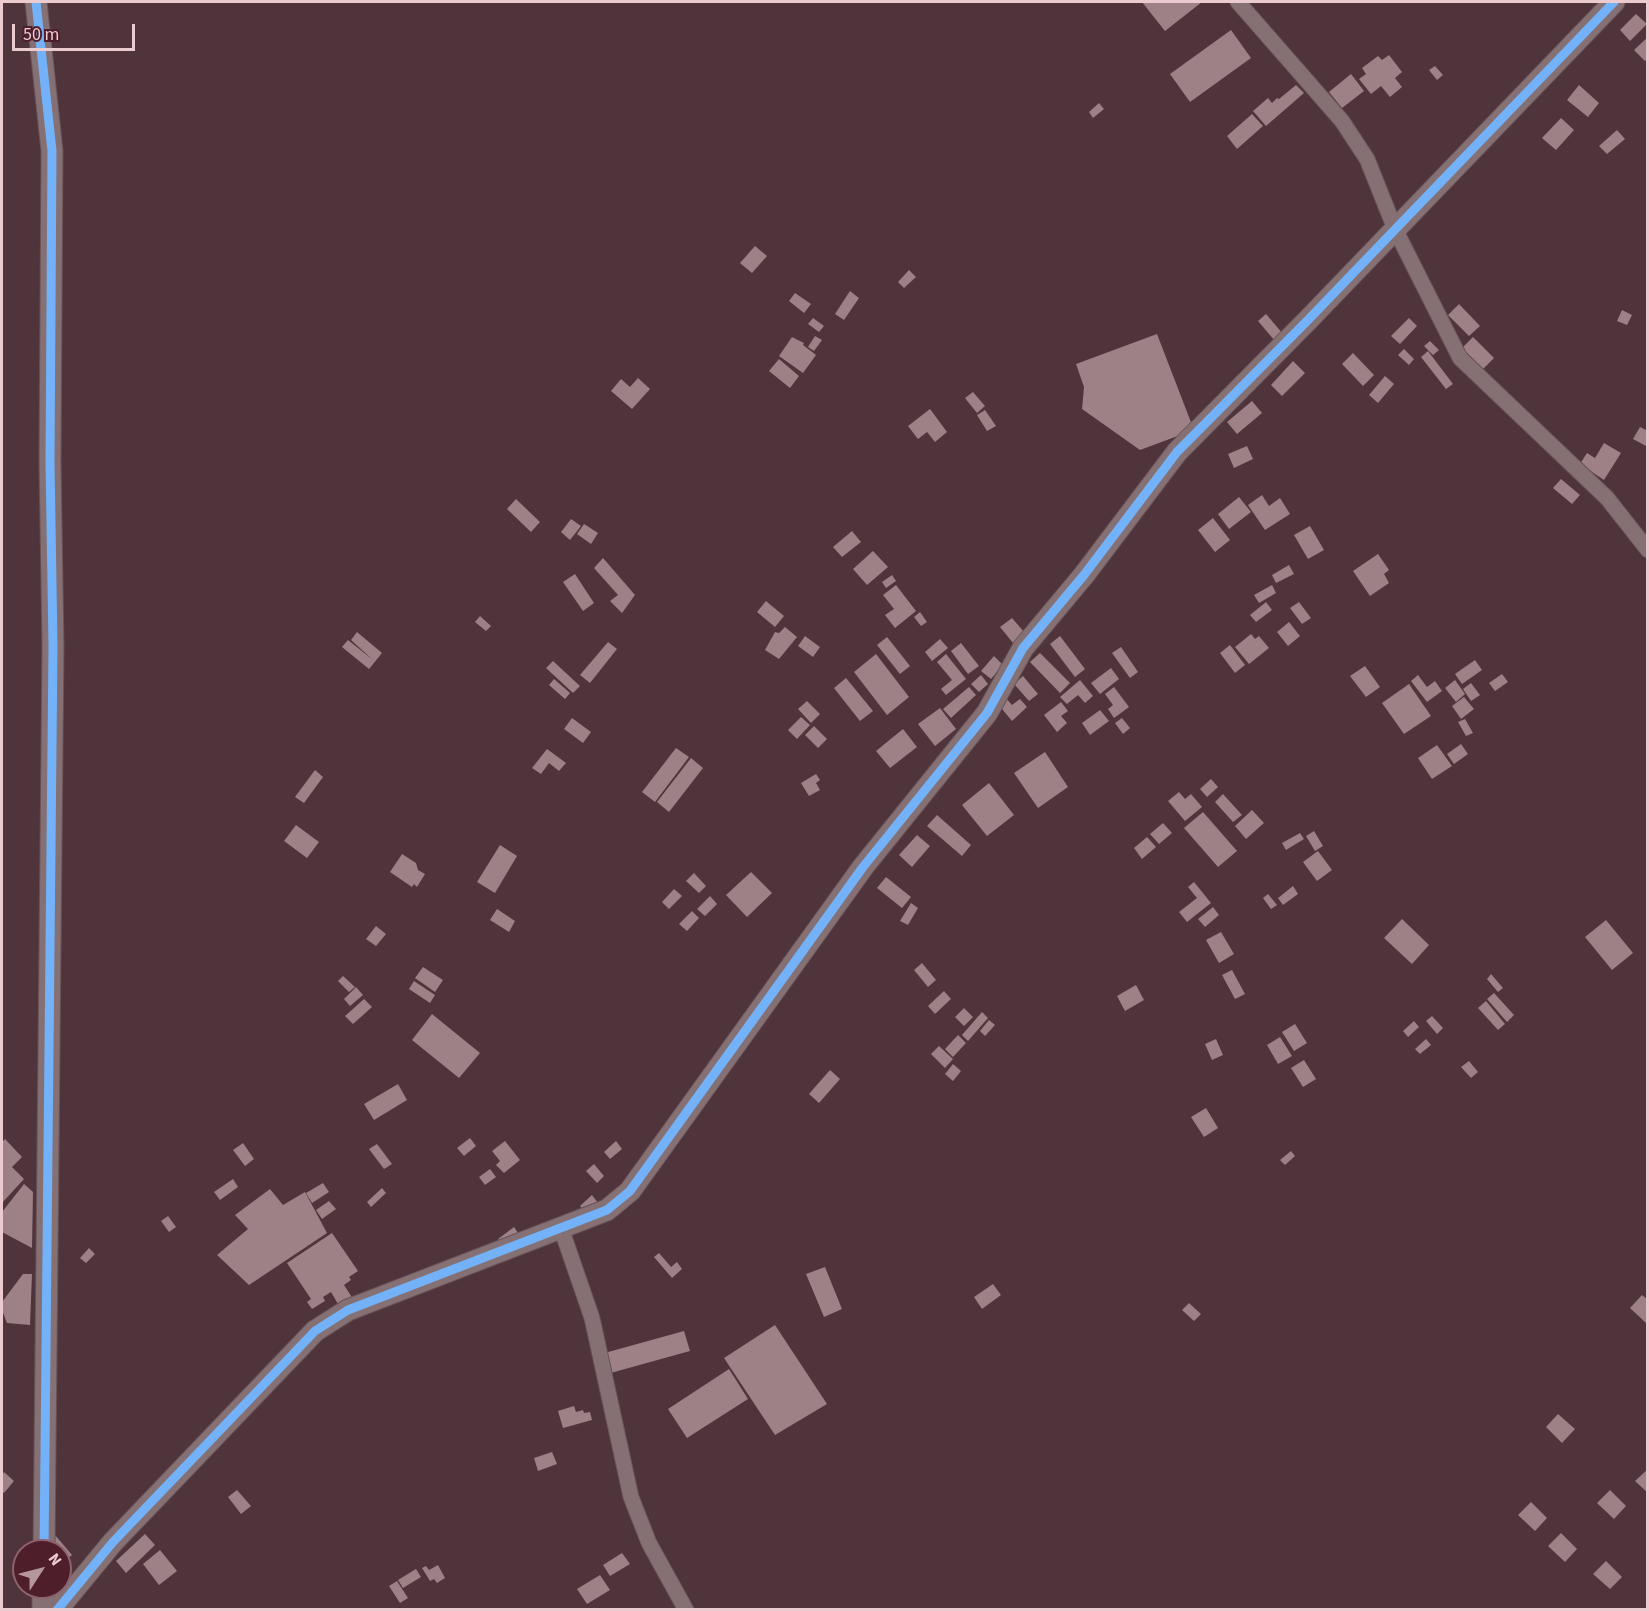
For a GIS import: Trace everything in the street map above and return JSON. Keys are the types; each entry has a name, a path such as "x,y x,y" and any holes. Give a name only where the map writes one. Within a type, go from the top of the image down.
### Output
{"street":[{"path":"36,2 52,151 50,462 53,645 44,1539"},
{"path":"1238,2 1342,121 1367,159 1395,229 1460,358 1607,498 1647,550"},
{"path":"57,1610 113,1542 315,1331 348,1310 608,1210 630,1191 862,867 987,713 1023,648 1084,575 1178,452 1614,2"},
{"path":"561,1228 592,1318 632,1497 649,1543 686,1610"}],"building":[{"path":"1142,2 1202,2 1165,31"},
{"path":"1636,14 1647,24 1630,41 1620,30"},
{"path":"1231,30 1251,58 1190,102 1170,74"},
{"path":"1648,37 1648,58 1645,61 1634,50"},
{"path":"1389,55 1402,72 1395,78 1402,87 1390,97 1381,86 1371,94 1359,79 1366,74 1362,68 1378,56 1382,60"},
{"path":"1435,66 1443,75 1437,80 1429,70"},
{"path":"1351,74 1364,91 1342,108 1329,92"},
{"path":"1296,85 1304,93 1266,126 1253,111 1268,98 1272,103"},
{"path":"1579,85 1599,103 1588,117 1567,100"},
{"path":"1099,103 1104,109 1093,118 1089,112"},
{"path":"1252,114 1263,126 1237,149 1227,136"},
{"path":"1561,118 1574,130 1556,150 1542,138"},
{"path":"1617,130 1625,139 1607,154 1599,146"},
{"path":"755,246 767,256 752,273 740,263"},
{"path":"909,270 916,277 904,288 898,282"},
{"path":"850,291 859,298 844,320 835,314"},
{"path":"795,293 811,304 804,313 789,301"},
{"path":"1459,304 1480,326 1469,336 1448,315"},
{"path":"1622,310 1632,315 1627,325 1617,321"},
{"path":"1266,314 1283,334 1275,341 1258,321"},
{"path":"813,318 824,326 819,332 808,324"},
{"path":"1409,318 1417,326 1400,344 1391,336"},
{"path":"1157,334 1194,430 1140,450 1082,409 1084,387 1076,364"},
{"path":"815,336 822,340 814,351 808,347"},
{"path":"792,337 804,343 803,345 816,355 803,373 779,356"},
{"path":"1473,337 1494,358 1483,369 1462,348"},
{"path":"1430,341 1439,350 1433,355 1424,346"},
{"path":"1404,349 1414,359 1409,365 1398,355"},
{"path":"1428,351 1453,384 1446,389 1421,357"},
{"path":"1353,353 1374,375 1363,386 1342,364"},
{"path":"779,359 799,376 790,388 769,371"},
{"path":"1293,361 1305,373 1282,396 1271,385"},
{"path":"1385,376 1394,384 1378,403 1369,395"},
{"path":"638,378 650,389 632,409 611,391 621,379 630,387"},
{"path":"973,392 985,406 977,413 965,398"},
{"path":"1252,401 1262,413 1237,434 1227,422"},
{"path":"930,409 947,432 935,442 927,432 918,439 908,426"},
{"path":"985,410 996,426 987,431 977,415"},
{"path":"1640,427 1648,431 1648,447 1633,439"},
{"path":"1604,443 1621,453 1604,480 1580,464 1587,453 1595,458"},
{"path":"1247,446 1253,459 1234,468 1228,454"},
{"path":"1561,479 1580,495 1572,504 1553,488"},
{"path":"1262,495 1269,506 1280,498 1290,514 1265,530 1248,505"},
{"path":"1239,497 1251,512 1229,529 1218,514"},
{"path":"516,499 540,522 531,532 507,509"},
{"path":"1213,518 1230,540 1215,552 1198,530"},
{"path":"571,519 581,526 570,540 561,532"},
{"path":"584,524 598,533 591,544 577,534"},
{"path":"1310,526 1324,550 1308,559 1294,535"},
{"path":"852,531 861,542 842,557 833,547"},
{"path":"873,551 888,567 867,585 853,569"},
{"path":"1378,554 1389,570 1384,574 1389,583 1370,596 1353,571"},
{"path":"603,558 635,595 622,613 610,601 618,595 594,568"},
{"path":"1289,565 1294,574 1276,583 1272,575"},
{"path":"575,574 594,603 583,611 563,582"},
{"path":"892,575 896,581 886,588 882,582"},
{"path":"896,585 916,611 895,628 885,615 894,609 883,595"},
{"path":"1272,585 1276,593 1259,603 1254,595"},
{"path":"766,601 784,616 775,627 757,612"},
{"path":"1266,602 1272,610 1256,622 1250,615"},
{"path":"1299,602 1311,618 1302,624 1290,608"},
{"path":"920,612 927,622 921,626 914,617"},
{"path":"480,616 491,626 486,631 475,622"},
{"path":"1012,618 1025,633 1013,643 1000,627"},
{"path":"1289,622 1300,636 1288,646 1277,632"},
{"path":"785,627 797,637 779,659 765,650 775,632 779,633"},
{"path":"357,632 382,653 369,669 342,647 348,640 373,660 351,640"},
{"path":"1251,634 1255,639 1259,636 1269,648 1249,664 1235,647"},
{"path":"805,636 820,647 813,657 798,646"},
{"path":"1060,636 1085,669 1075,677 1050,644"},
{"path":"887,637 910,666 900,674 877,645"},
{"path":"940,639 948,648 932,661 925,652"},
{"path":"608,642 617,649 590,683 580,675"},
{"path":"961,643 979,666 968,674 951,651"},
{"path":"1230,645 1245,665 1235,673 1220,653"},
{"path":"1121,647 1138,672 1130,678 1112,653"},
{"path":"1040,653 1070,683 1060,693 1030,662"},
{"path":"876,654 909,697 887,715 854,672"},
{"path":"946,654 966,679 946,695 941,689 952,680 937,662"},
{"path":"994,656 1003,665 991,679 981,671"},
{"path":"1475,660 1482,670 1462,684 1455,674"},
{"path":"553,661 580,686 573,693 546,668"},
{"path":"1365,666 1380,687 1366,697 1350,676"},
{"path":"1111,668 1119,679 1100,694 1091,683"},
{"path":"1502,674 1508,682 1495,691 1489,683"},
{"path":"981,675 988,684 979,692 971,684"},
{"path":"1418,675 1427,687 1435,681 1442,691 1427,702 1411,681"},
{"path":"1023,676 1038,694 1029,701 1014,684"},
{"path":"846,678 873,711 860,721 834,688"},
{"path":"554,679 570,693 565,699 549,685"},
{"path":"1080,680 1093,696 1085,703 1078,695 1067,704 1060,697"},
{"path":"1455,680 1465,694 1456,702 1445,688"},
{"path":"1471,683 1480,695 1471,701 1463,689"},
{"path":"1409,684 1431,716 1404,734 1382,703"},
{"path":"969,687 976,695 951,718 943,709"},
{"path":"1114,687 1129,707 1114,718 1108,709 1113,705 1105,694"},
{"path":"1005,697 1012,705 1020,699 1027,707 1012,721 998,704"},
{"path":"1464,697 1474,709 1461,719 1452,706"},
{"path":"807,701 820,714 811,723 798,709"},
{"path":"1061,702 1068,711 1061,716 1067,723 1057,732 1044,715"},
{"path":"940,708 956,729 935,746 918,724"},
{"path":"1100,710 1109,721 1090,735 1082,723"},
{"path":"801,717 810,725 797,739 788,730"},
{"path":"572,718 591,732 583,743 564,729"},
{"path":"1122,718 1130,728 1123,734 1115,723"},
{"path":"1465,719 1473,733 1466,736 1458,722"},
{"path":"814,726 827,739 818,748 805,735"},
{"path":"903,729 917,747 890,768 876,751"},
{"path":"1461,744 1468,754 1454,764 1447,754"},
{"path":"1437,745 1452,766 1432,779 1418,758"},
{"path":"676,748 689,757 655,802 642,792"},
{"path":"547,749 566,763 559,771 549,763 541,774 532,768"},
{"path":"1045,752 1068,787 1038,808 1014,773"},
{"path":"691,758 703,768 669,812 657,802"},
{"path":"315,770 323,777 304,803 295,797"},
{"path":"816,774 820,780 816,783 820,790 809,796 801,783"},
{"path":"1211,779 1218,787 1207,797 1200,789"},
{"path":"989,783 1014,815 987,836 962,805"},
{"path":"1179,792 1185,799 1191,794 1202,807 1185,821 1168,801"},
{"path":"1223,794 1242,815 1233,822 1215,802"},
{"path":"1252,810 1264,823 1246,839 1235,826"},
{"path":"1203,812 1237,851 1218,867 1184,828"},
{"path":"937,815 971,845 962,856 927,826"},
{"path":"1163,823 1172,833 1159,844 1150,834"},
{"path":"296,825 319,842 307,858 284,841"},
{"path":"1314,831 1323,846 1315,851 1306,836"},
{"path":"1300,833 1304,839 1286,850 1282,843"},
{"path":"917,835 930,846 912,867 899,855"},
{"path":"1147,837 1156,847 1142,859 1134,848"},
{"path":"500,845 517,856 495,893 477,882"},
{"path":"1318,851 1332,870 1317,881 1303,862"},
{"path":"402,854 416,863 418,870 425,874 417,887 414,884 412,887 390,872"},
{"path":"751,872 772,893 747,917 726,895"},
{"path":"694,873 706,886 699,893 686,881"},
{"path":"886,877 911,897 902,908 877,888"},
{"path":"1194,882 1211,903 1187,922 1179,912 1197,898 1188,887"},
{"path":"1293,886 1298,894 1283,905 1278,898"},
{"path":"674,889 682,896 669,909 662,902"},
{"path":"1268,894 1277,905 1271,909 1263,898"},
{"path":"710,896 717,904 705,916 697,909"},
{"path":"911,903 918,908 908,925 900,921"},
{"path":"1213,907 1219,915 1205,927 1198,919"},
{"path":"497,909 515,921 509,932 490,920"},
{"path":"692,911 699,918 687,931 679,924"},
{"path":"1402,919 1429,945 1412,964 1384,938"},
{"path":"1606,920 1633,953 1612,970 1585,937"},
{"path":"376,926 386,934 376,946 366,939"},
{"path":"1221,932 1234,954 1219,963 1206,940"},
{"path":"922,963 936,980 928,987 914,970"},
{"path":"423,967 443,980 435,992 415,978"},
{"path":"1232,970 1245,994 1235,999 1222,975"},
{"path":"1491,974 1503,988 1498,992 1487,979"},
{"path":"343,976 355,987 349,992 338,981"},
{"path":"414,981 435,995 430,1003 409,989"},
{"path":"1136,985 1144,1000 1125,1011 1117,996"},
{"path":"356,987 363,995 350,1006 344,999"},
{"path":"944,991 951,999 935,1014 928,1006"},
{"path":"1494,993 1514,1015 1507,1022 1487,999"},
{"path":"364,999 372,1007 353,1024 345,1016"},
{"path":"1486,1001 1505,1024 1498,1030 1478,1008"},
{"path":"964,1008 973,1017 964,1026 955,1017"},
{"path":"982,1012 988,1018 968,1041 962,1035"},
{"path":"432,1014 480,1053 459,1078 412,1040"},
{"path":"1432,1016 1443,1028 1437,1034 1426,1021"},
{"path":"989,1020 995,1025 985,1036 980,1031"},
{"path":"1414,1021 1419,1027 1408,1037 1403,1031"},
{"path":"1295,1024 1307,1043 1294,1051 1282,1032"},
{"path":"958,1035 966,1043 953,1057 945,1049"},
{"path":"1280,1037 1292,1056 1278,1064 1267,1045"},
{"path":"1216,1039 1223,1055 1212,1060 1205,1044"},
{"path":"1426,1039 1431,1045 1420,1054 1415,1049"},
{"path":"939,1046 953,1059 945,1068 931,1054"},
{"path":"1304,1060 1316,1079 1303,1087 1291,1068"},
{"path":"1469,1061 1478,1072 1471,1078 1461,1067"},
{"path":"953,1064 961,1071 953,1081 945,1074"},
{"path":"830,1070 840,1079 819,1103 809,1094"},
{"path":"398,1084 407,1100 374,1120 364,1104"},
{"path":"1206,1108 1218,1128 1204,1137 1191,1117"},
{"path":"470,1138 476,1146 464,1156 457,1148"},
{"path":"5,1139 22,1157 12,1167 24,1179 2,1203 2,1142"},
{"path":"505,1141 520,1160 504,1173 496,1165 500,1161 492,1151"},
{"path":"616,1141 622,1149 610,1159 604,1152"},
{"path":"243,1143 254,1159 245,1166 233,1150"},
{"path":"377,1144 392,1164 384,1169 369,1149"},
{"path":"1291,1151 1295,1156 1285,1165 1280,1160"},
{"path":"594,1164 604,1176 597,1183 586,1171"},
{"path":"490,1169 496,1177 485,1185 479,1177"},
{"path":"233,1179 238,1187 220,1200 214,1192"},
{"path":"323,1183 329,1192 312,1203 306,1193"},
{"path":"24,1184 33,1192 32,1248 2,1232 2,1212"},
{"path":"382,1188 386,1193 371,1207 367,1202"},
{"path":"270,1189 283,1205 305,1192 327,1233 249,1285 217,1255 248,1229 235,1215"},
{"path":"592,1195 598,1203 586,1213 580,1206"},
{"path":"329,1201 336,1209 322,1219 316,1210"},
{"path":"168,1216 176,1227 169,1232 161,1221"},
{"path":"514,1227 528,1247 512,1258 498,1239"},
{"path":"332,1233 358,1271 349,1277 351,1280 344,1285 355,1302 336,1315 331,1308 338,1304 331,1292 323,1297 325,1301 312,1309 307,1302 311,1299 287,1263"},
{"path":"89,1248 95,1254 86,1263 80,1258"},
{"path":"659,1253 671,1267 677,1262 682,1269 672,1278 654,1257"},
{"path":"825,1267 842,1309 824,1317 806,1274"},
{"path":"23,1274 32,1274 30,1325 7,1323 2,1310 2,1302"},
{"path":"993,1284 1001,1295 982,1309 974,1297"},
{"path":"1642,1295 1648,1300 1646,1323 1630,1308"},
{"path":"1189,1303 1201,1314 1194,1321 1182,1310"},
{"path":"775,1325 827,1404 775,1435 724,1358"},
{"path":"684,1331 690,1351 607,1374 601,1354"},
{"path":"729,1369 748,1399 687,1438 668,1409"},
{"path":"574,1406 576,1412 583,1410 584,1413 590,1412 592,1420 563,1428 558,1411"},
{"path":"1558,1414 1575,1429 1562,1443 1546,1427"},
{"path":"552,1452 557,1464 538,1471 534,1458"},
{"path":"1648,1469 1648,1493 1635,1481"},
{"path":"4,1472 14,1481 4,1493 2,1476"},
{"path":"237,1490 251,1506 241,1514 228,1497"},
{"path":"1610,1490 1626,1506 1614,1519 1597,1503"},
{"path":"1531,1502 1547,1518 1535,1531 1518,1515"},
{"path":"1561,1533 1577,1549 1565,1562 1548,1546"},
{"path":"145,1534 155,1545 126,1573 116,1561"},
{"path":"160,1550 177,1571 159,1585 143,1564"},
{"path":"622,1553 630,1564 610,1576 603,1565"},
{"path":"1606,1561 1622,1577 1610,1589 1593,1574"},
{"path":"438,1565 445,1578 437,1583 434,1579 430,1581 422,1568 426,1566 429,1570"},
{"path":"416,1569 421,1577 403,1588 398,1580"},
{"path":"600,1575 610,1590 587,1604 577,1589"},
{"path":"397,1581 408,1598 400,1603 389,1586"}],"cycle path":[{"path":"36,2 52,151 50,462 53,646 44,1539"},
{"path":"57,1610 113,1542 315,1331 348,1310 607,1210 630,1191 863,867 987,713 1023,648 1084,575 1177,452 1307,321 1614,2"}]}
